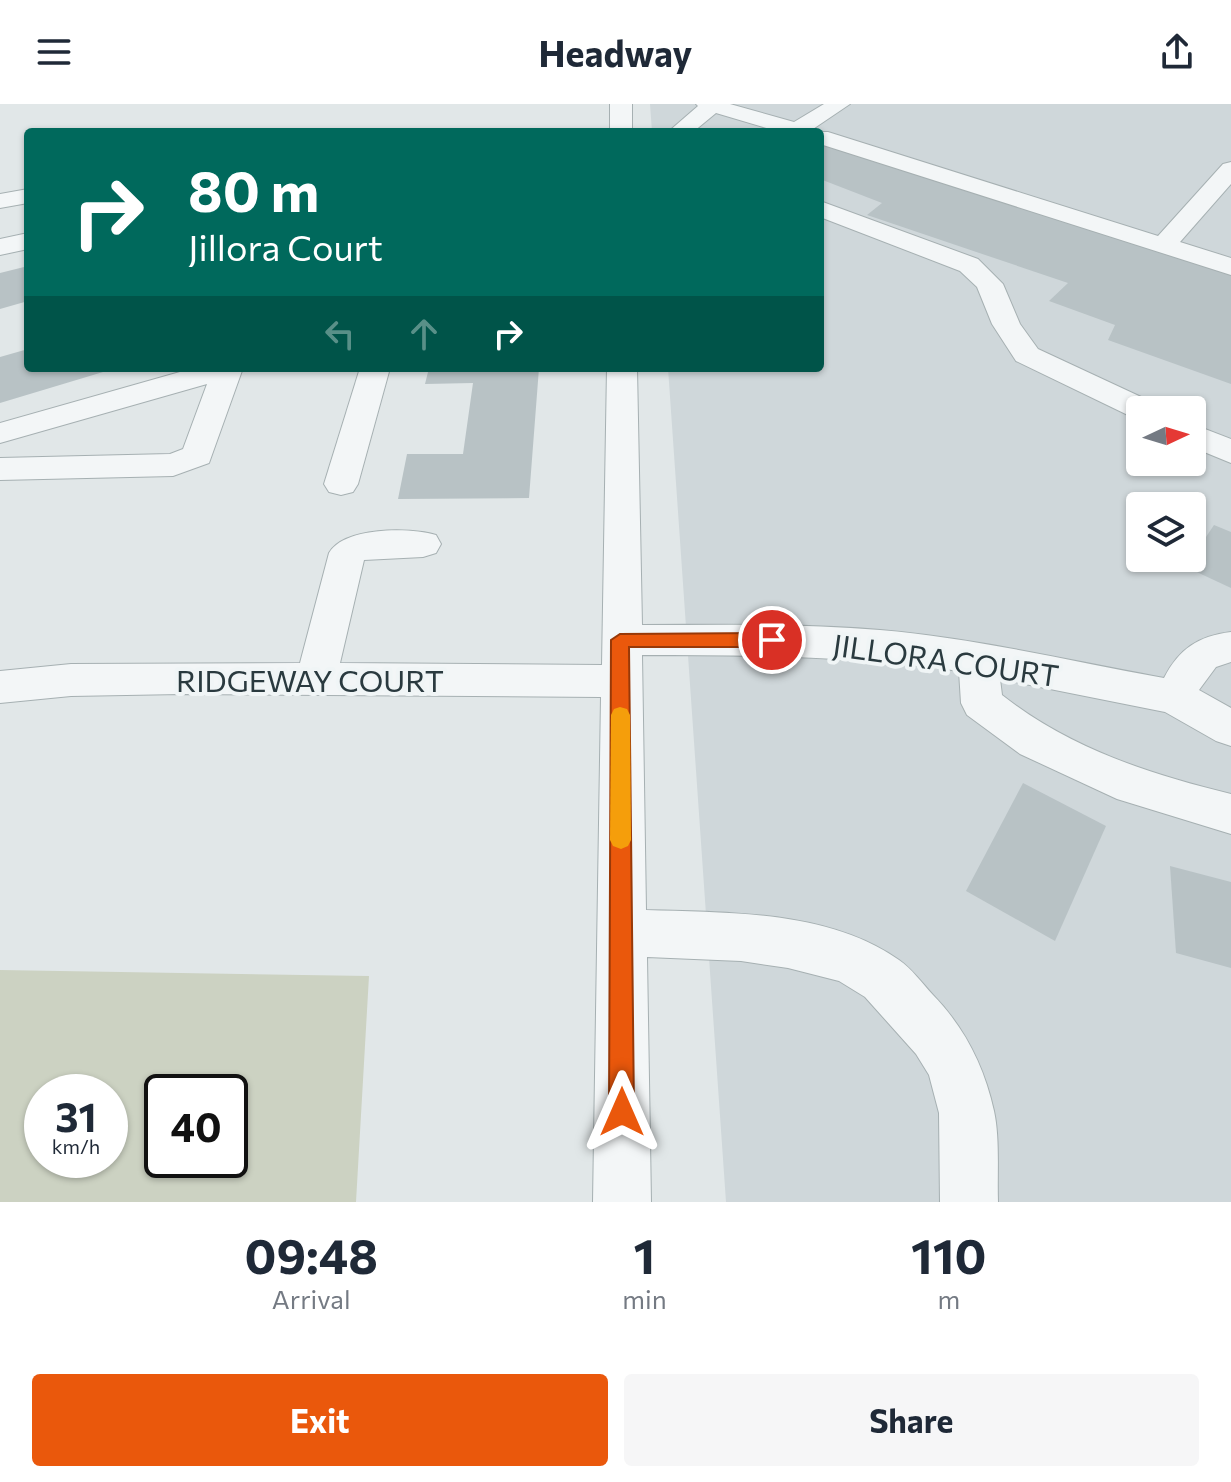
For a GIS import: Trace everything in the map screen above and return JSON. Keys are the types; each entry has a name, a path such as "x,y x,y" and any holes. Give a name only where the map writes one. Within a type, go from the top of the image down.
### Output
{"street":[{"path":"621,104 621,128"},
{"path":"813,128 839,104"},
{"path":"684,128 710,105 790,128"},
{"path":"824,138 1231,267"},
{"path":"1163,246 1231,169"},
{"path":"0,201 24,197"},
{"path":"824,210 969,265 989,284 1006,324 1027,355 1126,402"},
{"path":"0,247 24,242"},
{"path":"0,433 214,372"},
{"path":"0,469 173,465 197,456 227,372"},
{"path":"341,484 374,372"},
{"path":"622,372 622,1202"},
{"path":"1206,440 1231,452"},
{"path":"316,679 347,553 360,546 423,544"},
{"name":"JILLORA COURT","path":"620,660 802,640 882,645 978,659 1175,697 1231,729"},
{"path":"1175,697 1191,663 1214,647 1231,647"},
{"path":"978,659 982,703 1001,720 1121,783 1231,814"},
{"name":"RIDGEWAY COURT","path":"0,687 71,680 316,679 620,660"},
{"path":"621,932 741,937 788,944 850,959 883,979 935,1035 953,1065 967,1113 969,1202"}],"shaded area":[{"path":"650,104 1231,104 1231,1202 726,1202 668,372 824,372 824,128 652,128"}],"green space":[{"path":"0,970 369,976 356,1202 0,1202"}],"building":[{"path":"824,142 1231,275 1231,384 1108,340 1115,325 1049,301 1068,283 867,215 882,203 824,181"},
{"path":"24,267 24,302 0,309 0,273"},
{"path":"24,350 24,372 103,372 0,403 0,357"},
{"path":"428,372 539,372 529,498 398,499 407,454 463,454 473,383 425,384"},
{"path":"1214,525 1231,532 1231,588 1197,572 1206,572 1206,537"},
{"path":"1023,783 1106,826 1055,941 966,891"},
{"path":"1170,866 1231,882 1231,968 1176,953"}],"slow traffic":[{"path":"620,715 621,840"}],"route":[{"path":"622,1112 620,640 772,640"}]}
